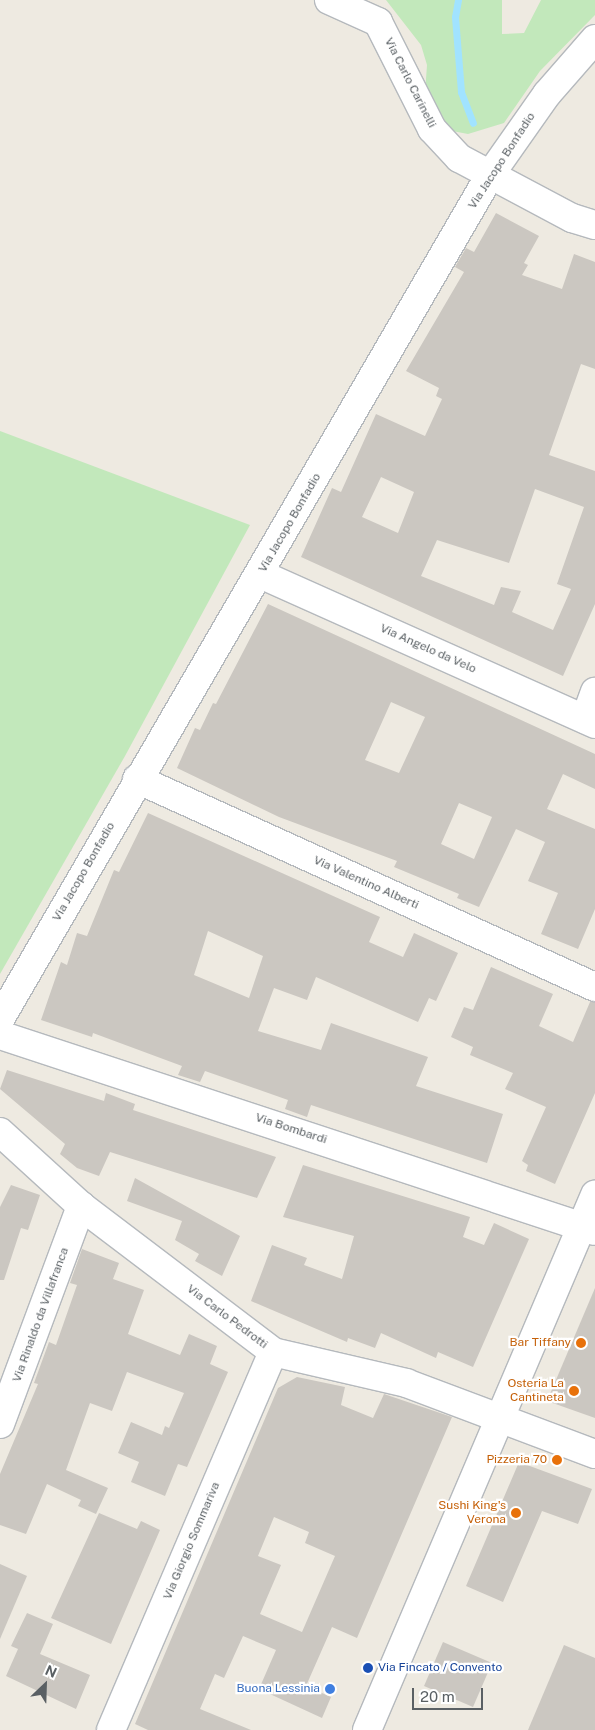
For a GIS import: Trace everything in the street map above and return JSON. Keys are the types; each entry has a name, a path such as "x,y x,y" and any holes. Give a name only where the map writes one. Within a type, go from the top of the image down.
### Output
{"street":[{"name":"Via Carlo Carinelli","path":"329,0 378,22 432,129 460,158 572,218 595,225"},
{"name":"Via Jacopo Bonfadio","path":"0,1019 137,779 260,574 490,175 546,94 595,39"},
{"name":"Via Angelo da Velo","path":"260,574 590,722"},
{"path":"590,722 595,692"},
{"name":"Via Valentino Alberti","path":"137,779 595,986"},
{"name":"Via Bombardi","path":"0,1035 588,1229"},
{"name":"Via Carlo Pedrotti","path":"0,1132 81,1206 273,1352 406,1383 595,1454"},
{"path":"367,1730 499,1417 588,1229 595,1195"},
{"name":"Via Rinaldo da Villafranca","path":"0,1424 81,1206"},
{"name":"Via Giorgio Sommariva","path":"111,1730 273,1352"}],"green space":[{"path":"386,0 502,0 502,34 524,33 541,0 595,0 595,15 540,71 504,123 468,134 447,130 425,93 427,65 421,45"},
{"path":"0,431 250,525 125,756 0,974"}],"building":[{"path":"496,213 539,236 524,263 528,265 522,275 562,289 574,254 595,262 595,369 581,364 549,455 595,471 595,604 563,676 301,557 332,488 341,492 376,414 425,436 442,399 436,396 439,388 406,371 464,272 455,267 466,248 474,252","holes":["381,477 414,492 398,533 362,517","535,489 584,507 557,584 571,589 553,630 512,612 521,591 501,587 494,605 421,576 437,540 509,563"]},
{"path":"268,604 595,754 595,789 563,774 547,809 595,829 595,909 578,949 541,934 558,893 528,881 545,842 516,829 479,907 457,898 459,894 394,867 397,861 279,817 177,768 195,728 200,730 213,703 216,704","holes":["391,702 425,717 399,773 365,760","459,803 492,817 474,859 441,844"]},
{"path":"148,813 380,917 369,942 403,957 414,933 458,953 436,1001 429,998 418,1022 316,977 307,1000 274,988 258,1031 321,1050 331,1023 428,1057 416,1086 503,1114 487,1163 311,1105 307,1117 285,1109 288,1100 205,1071 200,1082 178,1075 182,1066 93,1033 92,1037 41,1020 61,962 67,965 77,933 87,936 114,870 119,872","holes":["208,931 263,956 249,998 194,975"]},
{"path":"491,967 553,994 539,1026 573,1042 590,1002 595,1002 595,1093 555,1184 526,1171 528,1165 522,1161 546,1107 505,1089 513,1073 470,1055 473,1047 451,1037 464,1007 473,1010"},
{"path":"7,1070 104,1101 106,1093 135,1104 133,1110 276,1157 257,1198 110,1152 99,1176 77,1168 60,1154 65,1144 0,1089"},
{"path":"303,1165 470,1217 463,1237 484,1245 494,1223 529,1239 473,1367 438,1352 436,1358 381,1333 375,1348 348,1338 347,1342 251,1301 272,1245 307,1258 304,1265 342,1279 354,1236 283,1217"},
{"path":"135,1178 240,1236 222,1276 195,1261 199,1254 175,1240 182,1221 127,1201"},
{"path":"11,1185 40,1195 28,1230 21,1228 4,1280 0,1280 0,1207"},
{"path":"82,1249 119,1263 113,1279 144,1290 128,1334 180,1355 189,1334 217,1346 210,1364 228,1372 187,1467 178,1464 165,1496 131,1482 139,1462 118,1453 131,1422 162,1435 165,1426 169,1428 184,1393 127,1372 112,1411 90,1403 66,1470 108,1488 96,1514 78,1506 81,1500 47,1484 26,1534 0,1525 0,1474 38,1384 34,1383 49,1342 56,1345 77,1285 70,1283"},
{"path":"595,1288 595,1418 547,1401"},
{"path":"297,1377 345,1387 341,1405 373,1418 384,1394 452,1417 357,1638 332,1627 306,1686 331,1697 322,1718 259,1689 276,1650 243,1636 224,1678 215,1674 200,1709 251,1730 148,1730 135,1724 278,1388","holes":["274,1517 309,1532 305,1543 335,1556 302,1632 260,1614 281,1565 258,1556"]},
{"path":"519,1462 592,1489 578,1524 542,1511 503,1602 466,1586"},
{"path":"99,1513 137,1529 141,1521 160,1530 111,1644 51,1618"},
{"path":"0,1564 27,1576 0,1639"},
{"path":"27,1613 53,1624 40,1654 90,1675 76,1709 6,1676 18,1649 11,1646"},
{"path":"443,1642 492,1663 473,1707 424,1686"},
{"path":"564,1645 595,1658 595,1730 528,1730"}],"waterway":[{"path":"458,0 455,17 461,92 473,123"}],"place":[{"name":"Bar Tiffany","path":"581,1343"},
{"name":"Osteria La Cantineta","path":"574,1391"},
{"name":"Pizzeria 70","path":"557,1460"},
{"name":"Sushi King's Verona","path":"516,1513"},
{"name":"Via Fincato / Convento","path":"368,1668"},
{"name":"Buona Lessinia","path":"330,1689"}]}
